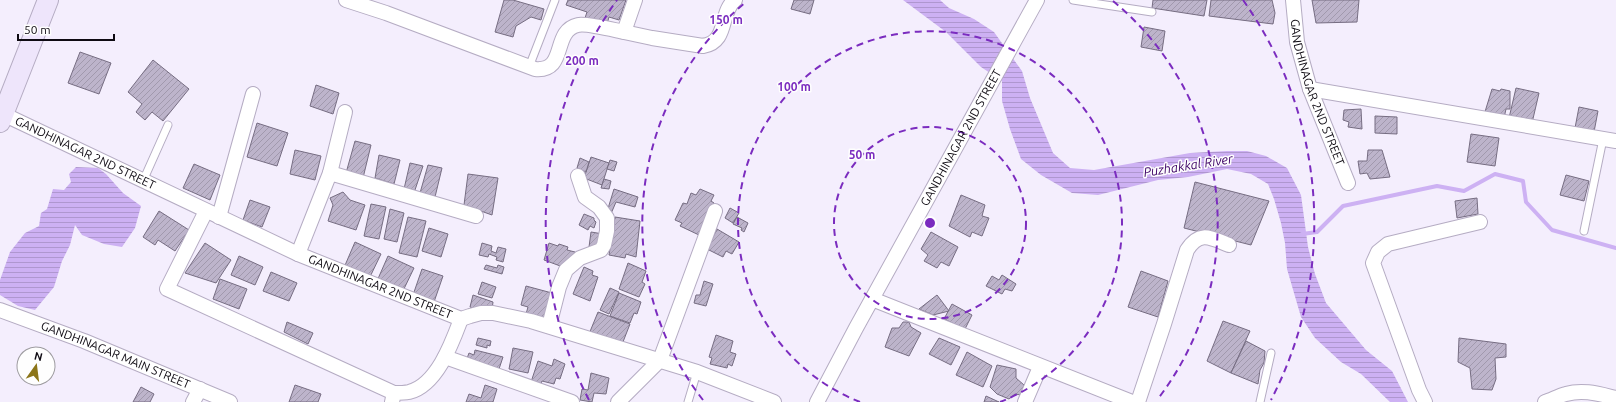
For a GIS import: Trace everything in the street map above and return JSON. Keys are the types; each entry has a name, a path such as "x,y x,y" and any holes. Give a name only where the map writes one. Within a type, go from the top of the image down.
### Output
{"main road":[{"path":"1,118 48,0"}],"street":[{"path":"346,0 360,2 529,67 544,70 553,64 563,37 568,29 579,24 652,38 703,46 711,45 719,37 734,0"},
{"path":"624,32 635,0"},
{"name":"GANDHINAGAR 2ND STREET","path":"817,402 872,299 1038,0"},
{"name":"GANDHINAGAR 2ND STREET","path":"1293,0 1297,42 1310,88 1348,183"},
{"path":"1310,88 1610,140"},
{"path":"219,218 253,94"},
{"path":"298,254 330,173 345,112"},
{"name":"GANDHINAGAR 2ND STREET","path":"1,118 143,181 298,254 462,319 482,313 494,313 549,326 697,372 774,402"},
{"path":"330,173 476,216"},
{"path":"549,326 558,287 566,270 580,258 601,250 604,245 607,231 607,218 599,208 585,197 578,176"},
{"path":"206,211 167,289 393,397 410,392 422,385 433,375 445,357 462,319"},
{"path":"618,402 660,360 715,211"},
{"path":"1425,402 1419,390 1373,263 1378,252 1388,244 1480,222"},
{"path":"1138,402 1187,250 1193,240 1205,236 1229,245"},
{"path":"872,299 1132,402"},
{"name":"GANDHINAGAR MAIN STREET","path":"0,310 84,341 230,402"},
{"path":"445,357 572,402"},
{"path":"1025,402 1040,366"},
{"path":"193,402 200,389"},
{"path":"1545,402 1566,394 1579,392 1591,392 1616,398"}],"lane":[{"path":"529,67 555,0"},
{"path":"1073,0 1152,12"},
{"path":"143,181 168,125"},
{"path":"1584,231 1610,140"},
{"path":"1260,402 1271,353"},
{"path":"688,402 697,372"}],"water":[{"name":"Puzhakkal River","path":"903,0 940,0 949,8 974,19 994,32 1022,71 1030,98 1053,153 1070,168 1094,170 1190,153 1247,151 1266,156 1287,168 1301,195 1308,247 1315,274 1326,303 1366,350 1392,371 1408,402 1390,402 1361,374 1341,362 1315,338 1301,317 1287,269 1285,243 1281,223 1268,184 1251,174 1227,169 1188,177 1158,180 1098,195 1072,193 1041,175 1021,159 1002,101 1002,81 981,67 946,32"},
{"path":"76,167 98,168 106,174 123,193 141,206 135,228 122,247 104,244 82,235 75,225 70,245 62,261 54,287 35,310 18,306 0,295 0,280 10,252 25,233 39,226 41,213 47,209 53,189 64,190 71,182 69,174"}],"building":[{"path":"504,0 513,0 544,9 541,20 531,17 516,26 513,37 495,32"},
{"path":"568,0 626,0 619,20 609,17 607,24 585,18 587,12 566,5"},
{"path":"794,0 814,0 810,14 791,9"},
{"path":"1153,0 1207,0 1204,16 1152,8"},
{"path":"1211,0 1272,0 1275,13 1273,24 1209,16"},
{"path":"1312,0 1359,0 1357,22 1316,23"},
{"path":"1144,27 1165,31 1162,51 1141,47"},
{"path":"80,52 111,63 99,94 68,83"},
{"path":"153,60 189,89 163,121 152,112 145,120 136,112 142,104 128,92"},
{"path":"316,85 339,93 333,114 310,106"},
{"path":"1516,88 1539,93 1532,123 1509,118"},
{"path":"1492,89 1510,91 1510,109 1506,109 1504,118 1484,115"},
{"path":"1579,107 1598,111 1594,132 1575,128"},
{"path":"1361,109 1362,129 1348,127 1349,122 1343,120 1344,110"},
{"path":"1375,116 1397,117 1397,134 1375,133"},
{"path":"257,123 288,133 277,166 247,157"},
{"path":"1471,134 1499,138 1495,166 1467,162"},
{"path":"355,141 371,145 363,178 346,173"},
{"path":"295,150 321,156 315,180 290,174"},
{"path":"1368,150 1382,150 1390,177 1370,179 1367,173 1360,174 1358,161 1367,161"},
{"path":"379,155 400,160 394,184 375,178"},
{"path":"591,157 609,163 602,185 584,178"},
{"path":"580,158 589,162 586,172 577,168"},
{"path":"610,160 617,162 614,171 607,169"},
{"path":"410,163 423,166 414,193 404,189"},
{"path":"194,164 220,175 210,200 183,188"},
{"path":"428,165 442,168 435,197 420,193"},
{"path":"468,174 498,178 492,215 464,205"},
{"path":"1566,175 1589,181 1584,201 1560,195"},
{"path":"604,179 611,181 609,189 601,188"},
{"path":"1195,182 1269,201 1251,245 1184,228"},
{"path":"614,189 638,197 635,207 616,202 610,216 606,215"},
{"path":"700,189 714,195 711,201 714,203 699,235 680,226 682,223 675,220 683,203 687,204 691,193 696,195"},
{"path":"343,192 350,200 365,205 356,230 328,221 333,205 330,198"},
{"path":"961,195 985,205 982,216 989,218 982,236 972,232 970,237 949,226"},
{"path":"1477,198 1478,214 1457,218 1455,201"},
{"path":"250,200 270,207 262,227 243,220"},
{"path":"371,204 386,207 379,239 364,236"},
{"path":"730,208 739,213 733,223 725,218"},
{"path":"390,209 404,213 397,242 384,239"},
{"path":"159,211 189,230 175,251 158,240 155,245 143,237"},
{"path":"584,214 594,218 596,222 594,228 590,226 588,230 579,225"},
{"path":"408,217 426,221 417,257 399,253"},
{"path":"615,217 640,221 636,257 626,254 625,258 609,255"},
{"path":"737,217 748,223 744,232 741,230 742,228 733,224"},
{"path":"429,228 448,234 441,257 422,251"},
{"path":"717,229 739,242 732,254 726,251 723,257 707,249"},
{"path":"591,232 603,234 600,249 589,247"},
{"path":"931,232 958,247 949,266 941,262 937,268 924,261 928,255 921,249"},
{"path":"355,242 381,254 368,281 343,270"},
{"path":"205,243 231,260 216,283 185,273"},
{"path":"482,243 492,246 491,251 496,253 498,247 506,249 503,262 496,260 497,257 489,254 488,257 479,255"},
{"path":"549,243 568,247 567,250 575,252 570,264 563,267 544,260"},
{"path":"239,256 263,267 255,285 231,275"},
{"path":"388,256 414,268 402,293 377,281"},
{"path":"628,263 646,271 642,282 645,284 639,297 619,289"},
{"path":"486,265 497,268 498,265 504,267 502,274 484,269"},
{"path":"584,267 593,271 592,275 598,277 590,301 573,294"},
{"path":"422,269 443,276 434,302 413,295"},
{"path":"1141,271 1168,281 1158,317 1128,307"},
{"path":"271,272 297,283 289,301 263,291"},
{"path":"1002,275 1016,284 1012,291 1005,289 1002,294 986,286 992,276 999,280"},
{"path":"220,279 247,289 239,309 213,299"},
{"path":"704,281 713,284 706,306 694,303 696,295 700,295"},
{"path":"482,282 496,287 492,298 478,294"},
{"path":"526,286 552,293 545,319 526,314 528,307 521,305"},
{"path":"610,288 619,292 609,314 600,310"},
{"path":"619,293 641,302 637,314 634,313 630,323 610,316"},
{"path":"473,295 493,302 492,310 477,310 470,307"},
{"path":"937,295 949,311 933,315 919,309"},
{"path":"952,304 972,315 965,329 944,319"},
{"path":"598,312 630,324 621,347 589,334"},
{"path":"1223,321 1250,331 1231,373 1207,361"},
{"path":"287,322 313,333 308,344 284,332"},
{"path":"903,322 909,322 911,327 921,333 909,356 885,347 892,328 899,328"},
{"path":"716,335 733,341 730,352 736,354 732,366 728,364 727,368 710,364 712,358 709,357"},
{"path":"478,338 491,341 490,346 487,345 487,348 476,345"},
{"path":"939,338 960,347 951,365 929,354"},
{"path":"1459,338 1506,344 1506,357 1495,358 1496,379 1492,390 1472,389 1470,368 1458,362"},
{"path":"1246,341 1265,351 1264,363 1260,370 1258,384 1231,373"},
{"path":"513,348 533,352 528,373 509,369"},
{"path":"475,350 503,357 498,372 466,361 469,353 474,355"},
{"path":"967,352 992,366 983,387 956,375"},
{"path":"554,359 565,364 560,379 556,378 554,384 542,381 539,388 530,385 538,361 552,366"},
{"path":"997,365 1016,369 1016,378 1024,385 1021,395 1015,394 1009,399 997,394 990,387"},
{"path":"591,373 609,378 606,394 594,393 592,402 580,400 582,389 588,390"},
{"path":"295,385 321,394 318,402 289,402"},
{"path":"485,385 497,389 493,402 466,402 469,394 481,398"},
{"path":"141,387 154,394 150,402 133,402"},
{"path":"986,396 999,402 984,402"}],"waterway":[{"path":"1302,234 1317,232 1343,206 1437,186 1464,191 1495,174 1523,181 1526,202 1552,230 1616,248"}]}
